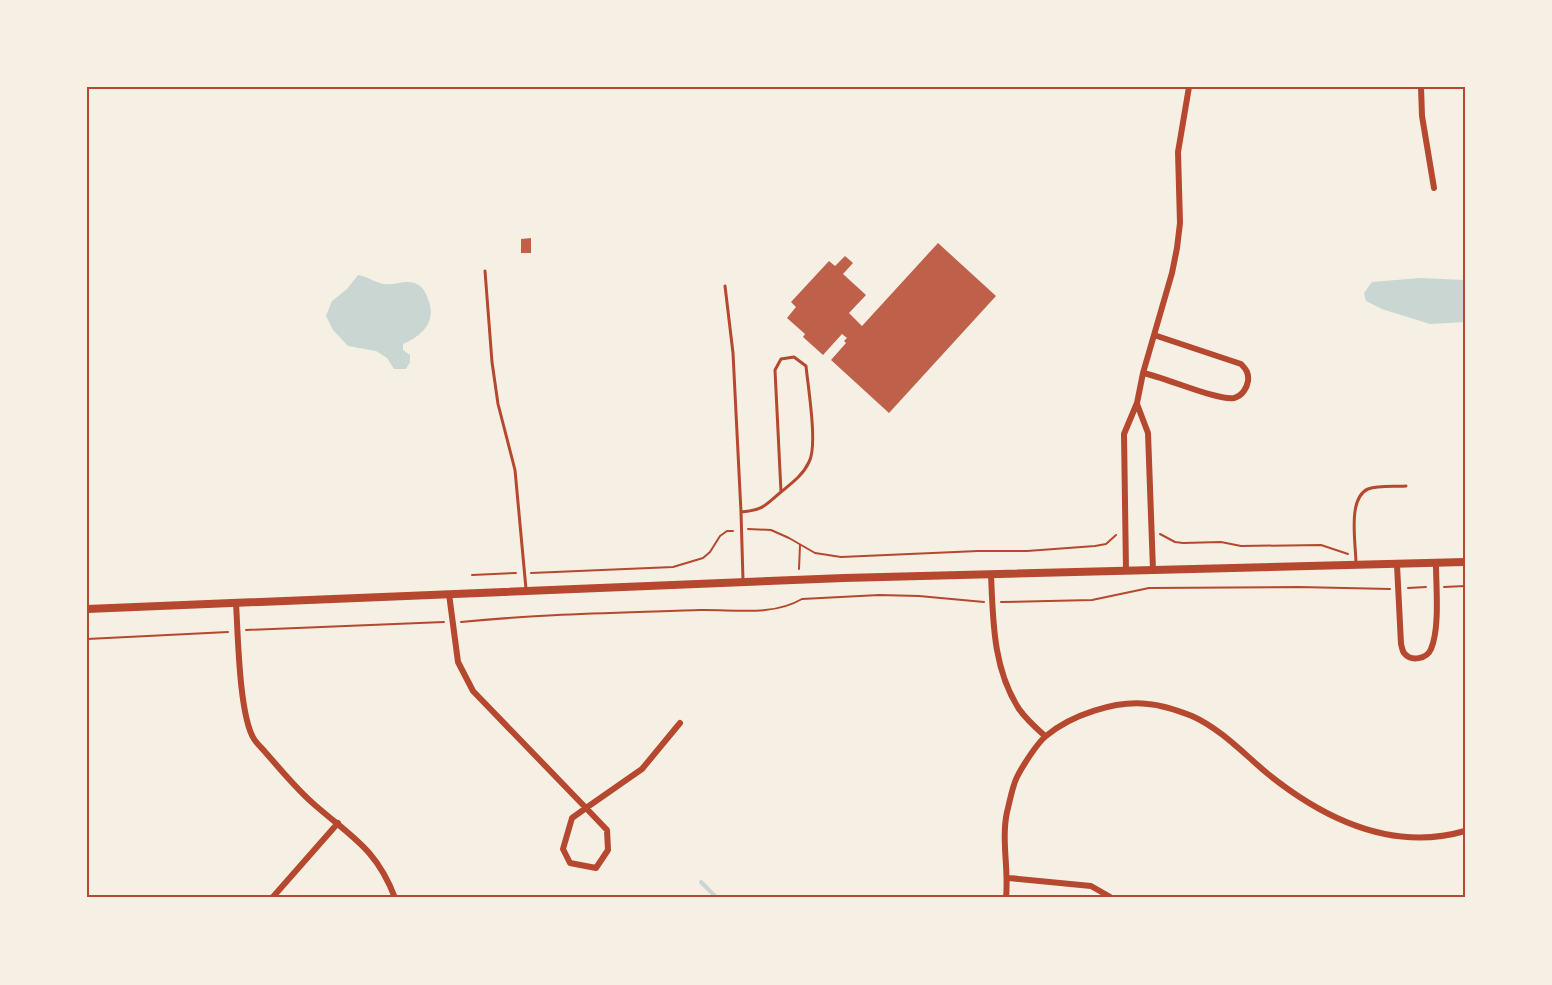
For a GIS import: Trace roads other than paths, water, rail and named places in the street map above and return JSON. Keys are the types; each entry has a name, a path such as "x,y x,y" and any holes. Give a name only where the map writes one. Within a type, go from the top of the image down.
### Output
{"street":[{"path":"1126,571 1124,434 1137,404 1143,373 1177,248 1180,223 1178,152 1189,87"},
{"path":"1421,87 1422,116 1434,188"},
{"path":"1143,373 1159,376 1218,396 1232,398 1240,395 1246,387 1248,378 1241,364 1154,335"},
{"path":"1137,404 1148,433 1152,570"},
{"path":"87,609 743,582 1356,562 1397,565 1465,562"},
{"path":"1397,565 1401,644 1404,653 1412,658 1423,657 1431,650 1436,615 1436,564"},
{"path":"991,574 997,651 1005,683 1021,711 1045,736"},
{"path":"449,594 458,662 473,691 585,808 608,830 608,850 596,868 570,863 563,849 572,818 585,808 642,769 680,723"},
{"path":"236,603 246,712 254,738 280,771 375,858 395,898"},
{"path":"1006,898 1009,878 1006,815 1017,777 1045,736 1091,712 1124,704 1148,704 1194,717 1235,745 1269,774 1330,815 1354,826 1386,836 1419,838 1449,836 1465,831"},
{"path":"272,898 338,823"},
{"path":"1009,878 1091,886 1112,898"}],"lane":[{"path":"485,271 492,362 498,404 515,470 526,591"},
{"path":"725,286 734,353 743,582"},
{"path":"741,512 759,510 781,492 802,474 811,460 812,436 806,366 795,357 780,359 775,370 781,492"},
{"path":"1356,562 1355,510 1359,497 1367,490 1406,486"}],"waterway":[{"path":"701,882 717,898"}]}
